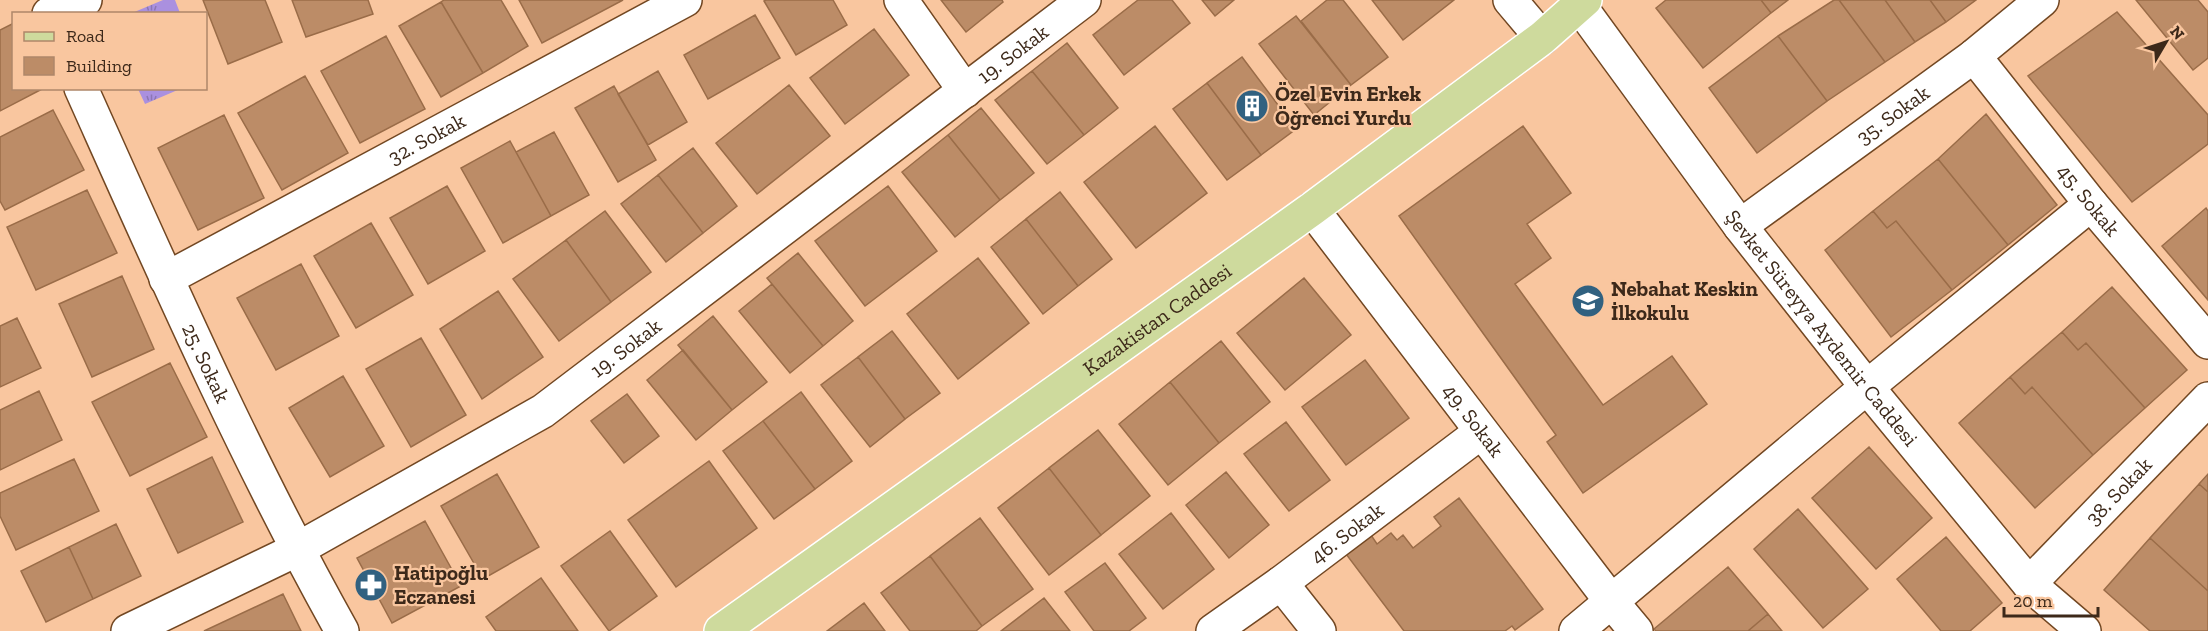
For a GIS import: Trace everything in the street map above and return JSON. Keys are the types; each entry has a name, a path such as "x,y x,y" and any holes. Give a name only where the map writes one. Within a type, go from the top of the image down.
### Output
{"main road":[{"name":"Kazakistan Caddesi","path":"721,631 1312,208 1542,38 1582,3"}],"street":[{"path":"53,12 85,0"},
{"name":"32. Sokak","path":"166,279 685,0"},
{"path":"901,0 965,91"},
{"name":"19. Sokak","path":"128,631 296,549 543,411 1084,0"},
{"path":"1510,0 1542,38"},
{"name":"35. Sokak","path":"1740,226 1974,56 2042,0"},
{"name":"Şevket Süreyya Aydemir Caddesi","path":"1582,3 1740,226 1867,387 2030,584 2084,631"},
{"name":"45. Sokak","path":"1974,56 2091,204 2208,342"},
{"name":"25. Sokak","path":"82,90 166,279 296,549 342,631"},
{"path":"1576,631 1867,387 2091,204"},
{"name":"49. Sokak","path":"1312,208 1481,432 1636,631"},
{"name":"38. Sokak","path":"2030,584 2208,399"},
{"name":"46. Sokak","path":"1213,631 1281,583 1481,432"},
{"path":"1281,583 1319,631"}],"green space":[{"path":"163,0 175,0 180,12 134,12"},
{"path":"138,90 178,90 145,104"}],"building":[{"path":"203,0 265,0 282,42 228,64"},
{"path":"292,0 368,0 373,14 306,37"},
{"path":"444,0 501,0 528,46 483,73 441,2"},
{"path":"519,0 623,0 542,43"},
{"path":"833,0 847,25 796,55 764,1"},
{"path":"941,0 1002,0 1003,2 966,32"},
{"path":"1138,0 1172,0 1190,23 1124,75 1093,35"},
{"path":"1202,0 1234,0 1215,16"},
{"path":"1327,0 1343,0 1388,57 1351,85 1301,21"},
{"path":"1372,0 1454,0 1403,40"},
{"path":"1666,0 1761,0 1771,13 1703,68 1656,8"},
{"path":"1761,0 1788,0 1771,13"},
{"path":"1834,0 1839,0 1885,62 1827,101 1778,36"},
{"path":"1839,0 1885,0 1915,42 1885,62"},
{"path":"1885,0 1930,0 1946,22 1915,42"},
{"path":"1930,0 1976,0 1946,22"},
{"path":"2136,0 2198,0 2208,12 2208,58 2193,70"},
{"path":"441,2 483,73 441,97 399,26"},
{"path":"2117,12 2208,115 2208,144 2132,202 2028,76"},
{"path":"755,15 780,58 708,99 684,55"},
{"path":"1296,16 1351,85 1314,115 1259,44"},
{"path":"12,24 12,90 40,90 0,111 0,30"},
{"path":"874,29 909,75 845,124 810,78"},
{"path":"386,36 425,109 360,143 321,71"},
{"path":"1778,36 1827,101 1757,153 1709,88"},
{"path":"1067,43 1118,108 1084,135 1032,71"},
{"name":"Özel Evin Erkek Öğrenci Yurdu","path":"1242,57 1296,129 1261,155 1207,83"},
{"path":"658,71 687,122 648,145 618,94"},
{"path":"1032,71 1084,135 1047,164 995,100"},
{"path":"305,76 348,153 282,190 238,113"},
{"path":"1207,83 1261,155 1227,180 1173,109"},
{"path":"789,85 830,136 757,194 716,143"},
{"path":"614,86 656,160 618,182 575,108"},
{"path":"981,108 1034,173 1000,200 948,135"},
{"path":"53,110 84,170 5,210 0,201 0,137"},
{"path":"1986,114 2057,205 2008,245 1938,159"},
{"path":"224,115 264,198 198,230 158,148"},
{"path":"1155,126 1207,193 1136,248 1084,182"},
{"path":"1523,126 1571,193 1527,224 1551,258 1515,284 1603,405 1672,356 1707,404 1583,493 1547,442 1556,435 1399,216"},
{"path":"554,132 589,195 551,216 516,152"},
{"path":"948,135 1000,200 955,237 902,172"},
{"path":"510,141 551,216 503,243 461,168"},
{"path":"693,148 737,206 703,233 658,175"},
{"path":"1938,159 2008,245 1952,290 1896,221 1887,228 1873,211"},
{"path":"658,175 703,233 666,262 621,204"},
{"path":"447,186 485,251 428,284 390,218"},
{"path":"888,186 937,251 865,306 815,241"},
{"path":"87,190 117,253 36,290 7,227"},
{"path":"1060,192 1112,259 1078,286 1026,219"},
{"path":"2206,208 2208,211 2208,300 2162,246"},
{"path":"605,211 651,272 611,302 566,240"},
{"path":"1873,211 1887,228 1896,221 1952,290 1891,337 1825,250"},
{"path":"1026,219 1078,286 1043,314 991,247"},
{"path":"371,223 413,295 356,328 314,256"},
{"path":"566,240 611,302 559,341 513,279"},
{"path":"798,253 853,321 823,346 767,278"},
{"path":"978,258 1029,323 958,379 907,314"},
{"path":"301,264 339,336 276,370 237,298"},
{"path":"122,276 154,349 92,377 59,304"},
{"path":"1304,278 1351,335 1285,390 1237,333"},
{"path":"772,284 823,346 790,373 739,311"},
{"path":"2112,287 2187,370 2145,408 2086,343 2078,350 2062,332"},
{"path":"498,291 543,357 482,399 440,329"},
{"path":"713,316 767,382 732,410 678,345"},
{"path":"17,318 41,368 0,387 0,326"},
{"path":"892,331 940,393 905,419 858,357"},
{"path":"2062,332 2078,350 2086,343 2145,408 2093,455 2032,387 2025,394 2010,377"},
{"path":"421,338 466,415 411,447 366,369"},
{"path":"1221,341 1270,402 1219,443 1170,382"},
{"path":"683,350 732,410 696,440 647,380"},
{"path":"858,357 905,419 870,447 821,385"},
{"path":"1365,360 1409,418 1346,465 1302,407"},
{"path":"170,363 207,437 130,476 92,402"},
{"path":"343,376 384,446 330,477 289,408"},
{"path":"2010,377 2025,394 2032,387 2093,455 2035,508 1959,423"},
{"path":"1170,382 1219,443 1168,485 1119,424"},
{"path":"39,391 62,440 0,470 0,410"},
{"path":"801,392 852,461 815,489 763,421"},
{"path":"627,394 659,436 624,463 591,421"},
{"path":"763,421 815,489 774,519 723,451"},
{"path":"1286,422 1330,480 1289,511 1244,454"},
{"path":"1098,430 1150,496 1101,535 1049,468"},
{"path":"1869,447 1932,518 1876,569 1812,498"},
{"path":"212,457 243,522 178,553 147,489"},
{"path":"74,459 99,511 16,550 0,516 0,493"},
{"path":"709,461 757,528 676,587 628,520"},
{"path":"1049,468 1101,535 1049,575 998,508"},
{"path":"1226,472 1269,525 1229,558 1186,505"},
{"path":"497,474 539,547 483,579 441,506"},
{"path":"2208,474 2208,492 2199,484"},
{"path":"2199,484 2208,492 2208,591 2150,538"},
{"path":"1459,498 1543,609 1515,630 1512,626 1505,631 1404,631 1346,554 1371,535 1377,544 1391,533 1397,540 1403,535 1413,548 1441,526 1434,517"},
{"path":"1798,509 1868,589 1823,628 1754,549"},
{"path":"1171,513 1214,569 1163,609 1119,554"},
{"path":"980,518 1033,589 982,626 930,556"},
{"path":"425,521 461,586 392,623 357,558"},
{"path":"116,524 141,576 93,599 69,547"},
{"path":"610,531 657,596 609,631 561,566"},
{"path":"1946,537 2002,603 1970,631 1941,631 1897,579"},
{"path":"2150,538 2208,591 2208,631 2150,631 2104,590"},
{"path":"69,547 93,599 46,622 21,571"},
{"path":"930,556 982,626 976,631 910,631 881,593"},
{"path":"1105,563 1146,618 1129,631 1094,631 1065,592"},
{"path":"1728,567 1768,614 1748,631 1656,631 1654,629"},
{"path":"541,578 578,631 496,631 486,617"},
{"path":"283,594 301,631 204,631"},
{"path":"1044,598 1070,631 1001,631"},
{"path":"864,603 885,631 827,631"},
{"path":"1768,614 1782,631 1748,631"}],"place":[{"name":"Özel Evin Erkek Öğrenci Yurdu","path":"1252,106"},
{"name":"Nebahat Keskin İlkokulu","path":"1588,301"},
{"name":"Hatipoğlu Eczanesi","path":"371,585"}]}
